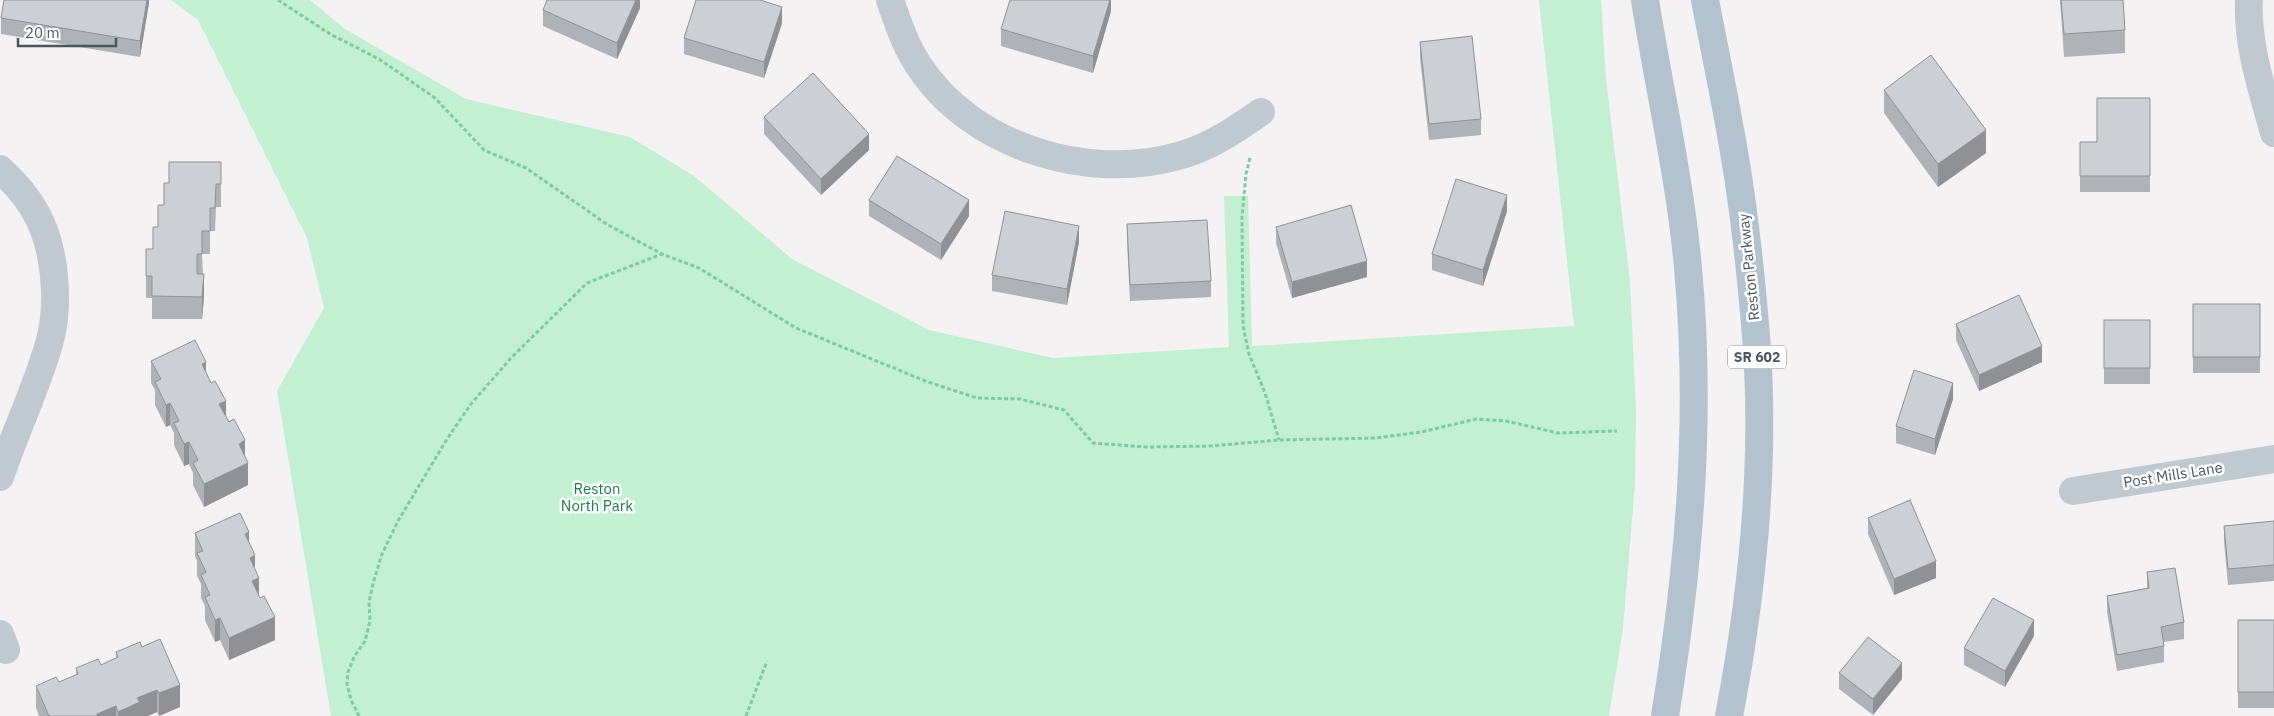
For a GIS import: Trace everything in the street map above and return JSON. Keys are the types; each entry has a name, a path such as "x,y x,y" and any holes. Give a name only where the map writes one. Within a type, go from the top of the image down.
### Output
{"main road":[{"path":"1645,0 1676,174 1688,268 1694,358 1692,490 1679,633 1665,716"},
{"name":"Reston Parkway","path":"1706,0 1740,190 1755,329 1759,405 1759,464 1752,579 1730,716"}],"street":[{"path":"890,0 902,34 919,67 948,100 994,134 1044,155 1087,163 1132,164 1178,156 1222,138 1261,112"},
{"path":"2249,0 2248,15 2254,61 2274,133"},
{"path":"0,169 18,187 37,214 47,243 54,276 55,305 49,343 0,477"},
{"name":"Post Mills Lane","path":"2073,491 2274,459"}],"path":[{"path":"278,0 330,34 379,59 435,98 484,150 526,168 608,225 662,254 699,268 796,328 928,382 977,398 1020,399 1064,410 1093,442 1146,447 1211,446 1279,440 1376,438 1421,432 1476,419 1506,421 1558,433 1617,431"},
{"path":"1250,156 1246,174 1242,217 1243,326 1249,354 1265,393 1279,440"},
{"path":"359,716 351,700 348,672 354,657 365,641 370,621 369,602 382,554 398,521 446,439 471,404 511,358 587,283 662,254"},
{"path":"746,716 767,661"}],"green space":[{"name":"Reston North Park","path":"171,0 310,0 345,29 466,99 630,137 694,176 792,259 929,330 1053,358 1229,347 1224,196 1248,196 1252,346 1574,326 1539,0 1601,0 1606,79 1630,281 1636,412 1635,484 1623,628 1609,716 331,716 277,391 324,308 307,238 198,20"}],"building":[{"path":"4,0 147,0 140,41 1,18"},
{"path":"547,0 636,0 617,43 543,10"},
{"path":"696,0 760,0 782,7 764,62 684,38"},
{"path":"1010,0 1110,0 1093,56 1001,29"},
{"path":"2061,0 2123,0 2125,30 2064,34"},
{"path":"1472,36 1481,119 1429,124 1420,42"},
{"path":"1931,55 1986,130 1938,164 1884,90"},
{"path":"813,73 869,134 821,179 764,117"},
{"path":"2097,98 2150,98 2150,176 2080,176 2080,142 2097,142"},
{"path":"897,156 969,200 941,244 869,200"},
{"path":"169,162 221,162 221,184 216,184 215,208 210,208 210,231 202,231 202,254 197,254 197,274 204,274 202,297 152,296 152,276 146,276 146,249 153,249 153,227 158,227 158,205 164,205 164,183 169,183"},
{"path":"1456,179 1507,195 1483,270 1432,254"},
{"path":"1351,205 1367,261 1292,282 1276,227"},
{"path":"1005,211 1079,226 1067,289 992,275"},
{"path":"1207,220 1211,281 1130,285 1127,224"},
{"path":"2019,295 2042,346 1979,375 1956,324"},
{"path":"2193,304 2260,304 2260,357 2193,357"},
{"path":"2104,320 2150,320 2150,368 2104,368"},
{"path":"195,340 206,362 202,364 211,383 215,381 226,401 219,404 229,422 234,419 245,440 239,444 248,463 204,484 193,463 198,460 189,442 184,444 174,423 179,421 170,403 166,405 155,382 161,379 151,361"},
{"path":"1914,370 1953,383 1935,439 1896,426"},
{"path":"1910,500 1936,561 1894,579 1868,518"},
{"path":"240,513 249,532 245,534 255,555 250,558 259,578 252,581 260,598 264,596 275,617 229,638 220,618 215,620 205,597 210,595 201,575 206,572 197,553 203,551 195,533"},
{"path":"2274,521 2274,565 2228,569 2224,526"},
{"path":"2175,568 2184,622 2161,627 2164,646 2117,655 2107,596 2149,588 2147,572"},
{"path":"1993,598 2034,620 2005,671 1964,648"},
{"path":"2238,620 2274,620 2274,692 2238,692"},
{"path":"1868,637 1902,663 1873,699 1839,673"},
{"path":"160,639 180,685 159,693 157,690 137,698 140,702 118,712 116,706 97,714 97,716 49,716 36,686 56,677 59,682 78,674 76,668 98,659 101,665 118,657 116,652 140,642 142,647"}]}
